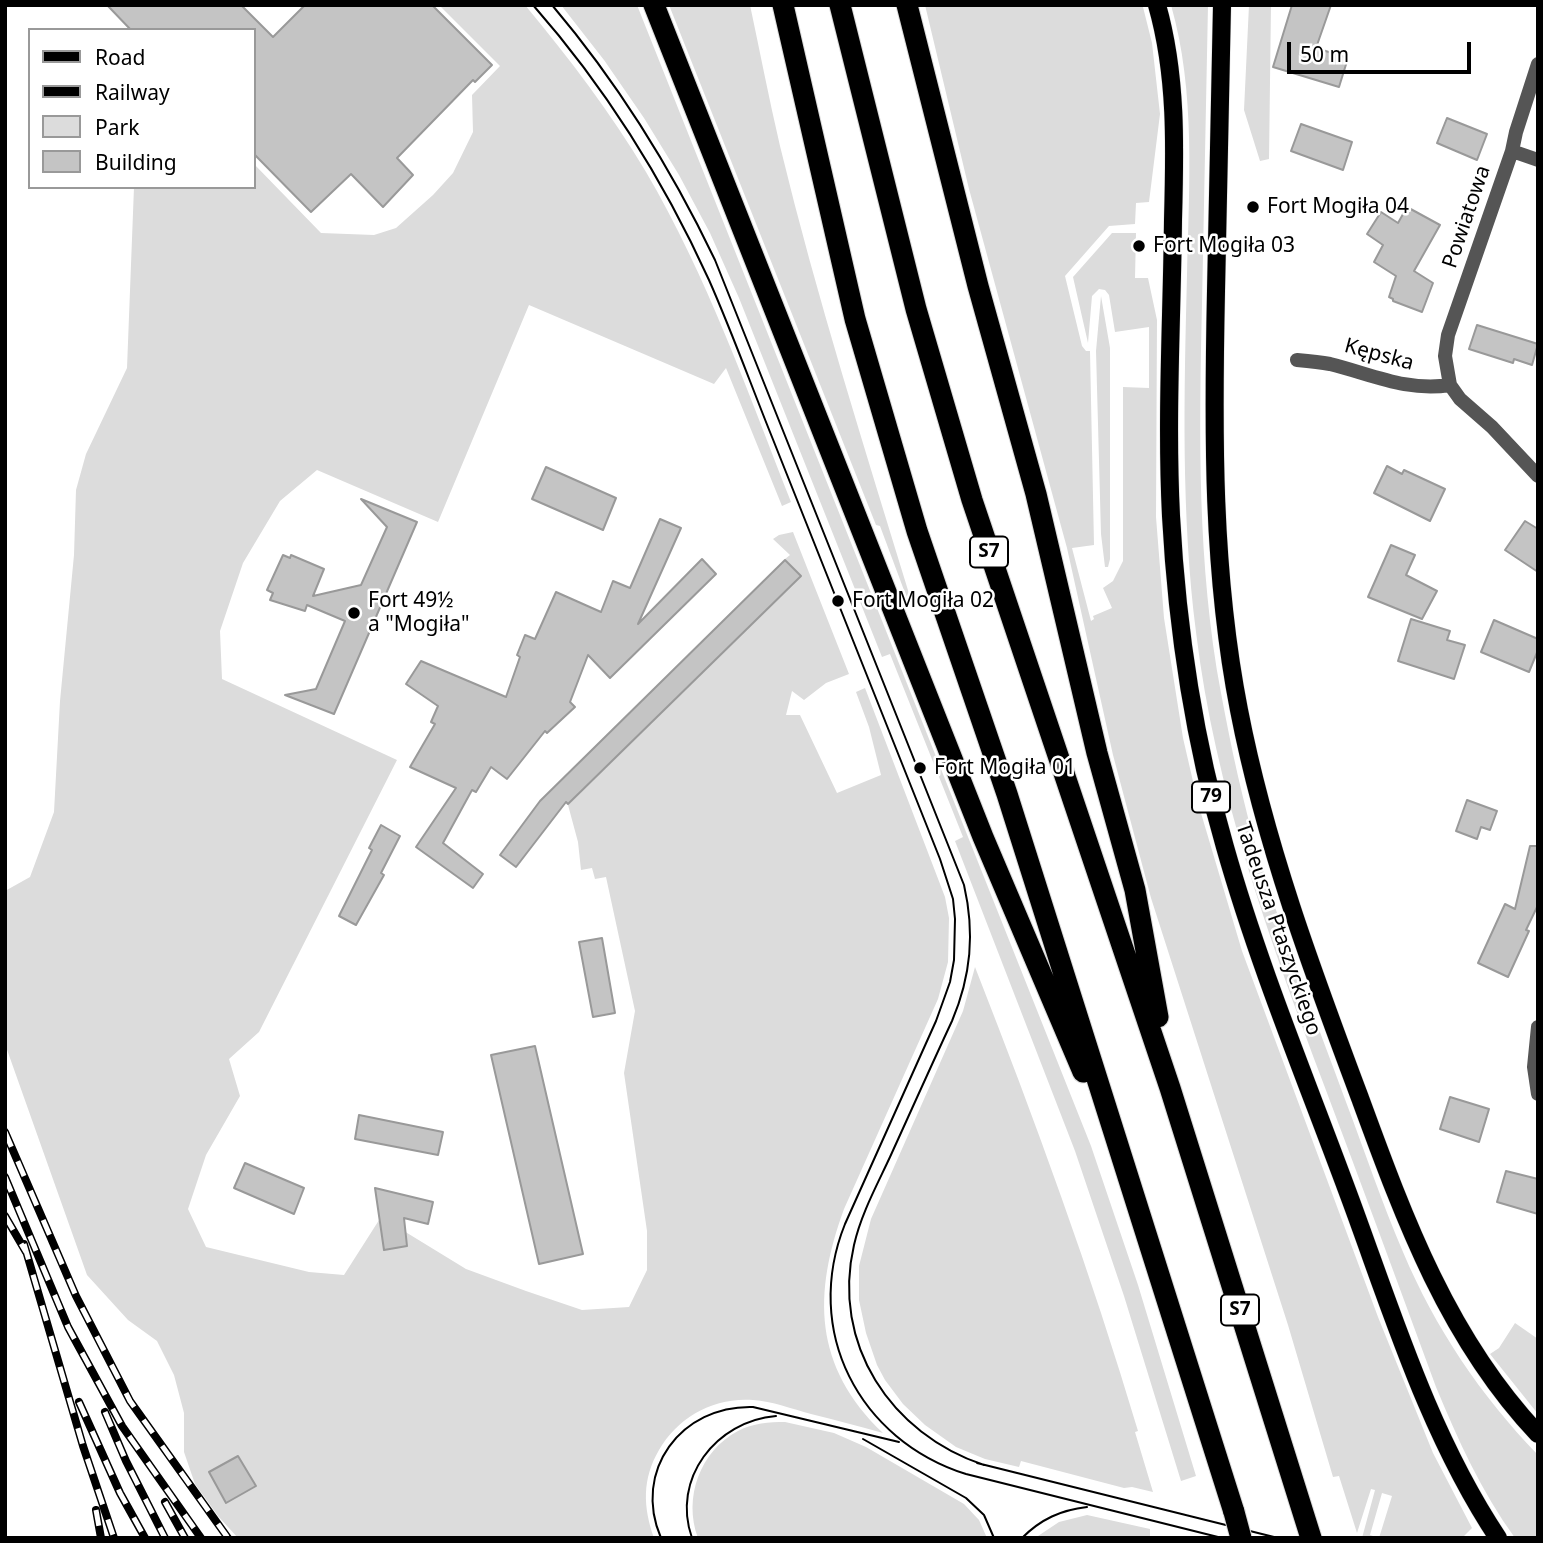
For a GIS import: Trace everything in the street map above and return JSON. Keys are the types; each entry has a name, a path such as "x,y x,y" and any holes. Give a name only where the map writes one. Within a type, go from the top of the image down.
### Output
{"highway":[{"path":"654,5 983,837 1128,1177"},
{"path":"783,5 855,319 916,531 1007,794 1241,1538"},
{"name":"S7","path":"840,5 912,297 972,500 1170,1088 1310,1534"},
{"path":"907,5 978,286 1036,494 1097,753 1135,890 1170,1088"}],"main road":[{"name":"Tadeusza Ptaszyckiego","path":"1157,5 1167,46 1174,123 1171,516 1181,635 1202,758 1224,846 1255,941 1402,1338 1460,1474 1499,1538"},
{"name":"Tadeusza Ptaszyckiego","path":"1222,5 1214,485 1226,629 1238,708 1251,767 1269,839 1303,946 1420,1251 1472,1351 1505,1397 1538,1434"}],"street":[{"name":"Powiatowa","path":"1450,385 1445,356 1448,335 1512,151 1538,64"},
{"path":"1512,151 1538,160"},
{"name":"Kępska","path":"1297,360 1328,364 1411,387 1450,385"},
{"path":"1450,385 1460,399 1492,427 1538,475"},
{"path":"1538,1027 1534,1067 1538,1094"}],"green space":[{"path":"439,5 525,5 604,107 646,172 688,252 725,334 791,502 782,506 726,368 714,384 529,305 438,522 317,470 280,501 243,563 220,631 222,679 397,760 259,1032 229,1059 240,1096 206,1155 188,1209 206,1247 309,1272 344,1275 381,1217 466,1269 526,1291 582,1310 629,1307 647,1270 647,1231 624,1073 635,1011 606,877 595,879 592,868 581,870 578,842 568,805 800,576 785,559 790,555 773,539 793,532 849,674 826,683 804,700 792,691 786,715 800,715 837,793 881,775 869,727 856,692 865,688 945,897 949,918 948,962 938,999 844,1209 827,1270 824,1300 832,1355 843,1382 860,1408 883,1433 760,1401 739,1400 711,1406 676,1428 653,1461 647,1482 646,1504 654,1538 238,1538 195,1484 184,1452 184,1413 174,1375 157,1341 128,1320 87,1275 5,1044 5,891 30,877 54,812 60,701 74,555 76,490 86,454 127,368 134,189 256,189 256,166 321,233 374,235 396,228 453,173 473,132 472,95 500,66"},
{"path":"561,5 637,5 1091,1146 1138,1285 1196,1476 1181,1481 1124,1296 1075,1151 955,841 963,837 890,654 882,657 739,298 710,233 679,175 604,60"},
{"path":"669,5 750,5 780,146 810,260 911,600 908,601 880,526 876,525"},
{"path":"925,5 1143,7 1152,43 1160,114 1149,202 1136,203 1135,224 1109,226 1065,276 1082,346 1086,351 1090,351 1094,545 1072,548 1091,621 1093,616 1112,608 1103,588 1113,581 1123,561 1123,387 1149,388 1149,327 1115,332 1109,295 1105,290 1099,289 1092,296 1088,343 1073,277 1112,233 1136,233 1135,278 1148,278 1157,320 1156,517 1164,618 1183,738 1198,803 1242,951 1378,1317 1433,1453 1472,1528 1462,1538 1379,1538 1362,1538 1375,1490 1371,1489 1357,1533 1339,1476 1333,1477 1288,1325 1151,898 1113,755 1067,548 969,189","holes":["1382,1493 1392,1496 1379,1538 1370,1535"]},
{"path":"1171,5 1208,5 1201,499 1213,645 1243,796 1259,857 1290,949 1403,1252 1430,1307 1461,1360 1497,1409 1538,1455 1538,1538 1515,1538 1471,1465 1436,1387 1264,919 1246,863 1216,749 1196,632 1188,543 1185,409 1188,105 1179,38"},
{"path":"1249,5 1271,5 1269,159 1260,161 1244,110"},
{"path":"1101,296 1110,348 1108,567 1105,567 1101,534 1096,351"},
{"path":"975,967 1082,1255 1138,1431 1135,1432 1153,1492 1124,1488 1021,1461 1019,1467 985,1459 956,1447 925,1425 903,1404 877,1365 866,1333 859,1300 859,1266 871,1219 963,1011"},
{"path":"1515,1323 1538,1339 1538,1414 1490,1354 1499,1348"},
{"path":"785,1422 834,1433 866,1447 964,1504 979,1520 987,1538 698,1538 694,1523 694,1492 698,1477 714,1451 744,1428"},
{"path":"1087,1515 1150,1529 1152,1538 1035,1538 1059,1522"}],"building":[{"path":"107,5 241,5 273,37 305,5 432,5 492,65 475,82 473,80 397,158 413,175 383,207 351,174 311,212 256,156 256,28 129,28"},
{"path":"1292,5 1331,5 1316,48 1348,58 1339,87 1273,67"},
{"path":"1447,118 1487,134 1477,160 1437,143"},
{"path":"1301,124 1352,142 1343,170 1291,151"},
{"path":"1407,207 1440,225 1414,271 1433,283 1422,312 1389,297 1396,276 1374,262 1383,245 1367,234 1381,212 1398,223"},
{"path":"1477,325 1538,344 1532,365 1514,359 1513,363 1469,349"},
{"path":"1387,466 1402,474 1404,470 1445,489 1430,521 1374,493"},
{"path":"546,467 616,498 603,530 532,499"},
{"name":"Fort 49½ a \"Mogiła\"","path":"361,499 417,522 334,714 285,695 316,689 345,621 307,605 305,611 270,600 273,593 267,590 283,555 290,558 291,555 324,569 313,596 361,585 387,527"},
{"path":"660,519 681,528 638,624 702,559 716,574 610,678 588,655 570,702 575,707 547,733 545,731 507,779 491,767 476,792 472,790 443,843 483,874 473,888 416,847 456,788 410,767 435,724 431,722 438,706 406,684 421,661 506,697 525,635 535,639 556,592 601,612 613,581 630,588"},
{"path":"1525,521 1538,529 1538,572 1505,550"},
{"path":"1391,545 1415,555 1406,575 1437,591 1422,619 1368,597"},
{"path":"785,560 801,576 568,804 566,802 516,867 500,855 540,801"},
{"path":"1411,619 1450,631 1447,640 1465,645 1454,679 1398,661"},
{"path":"1494,620 1538,639 1538,650 1529,672 1481,652"},
{"path":"1467,800 1497,811 1490,830 1481,827 1477,839 1456,831"},
{"path":"381,825 400,836 381,873 384,875 356,925 339,916 372,850 369,848"},
{"path":"1530,846 1538,846 1538,905 1508,977 1478,963 1505,904 1515,909"},
{"path":"602,938 615,1013 593,1017 579,942"},
{"path":"535,1046 583,1254 539,1264 491,1055"},
{"path":"1450,1097 1489,1109 1479,1142 1440,1129"},
{"path":"359,1115 443,1132 438,1155 355,1139"},
{"path":"245,1163 304,1188 294,1214 234,1188"},
{"path":"1506,1171 1538,1179 1538,1214 1497,1202"},
{"path":"375,1188 433,1202 428,1224 404,1218 407,1246 384,1250"},
{"path":"238,1456 256,1486 226,1503 209,1472"}],"tram line":[{"path":"533,5 585,69 631,136 673,207 709,280 940,859 953,899 954,960 950,982 936,1021 845,1224 833,1264 831,1303 836,1341 849,1376 869,1408 896,1436 928,1458 966,1474 1222,1538"},
{"path":"552,5 599,65 642,127 715,260 964,885 970,937 963,988 952,1021 865,1211 854,1245 849,1282 852,1317 861,1350 876,1380 896,1408 921,1431 951,1451 984,1465"},
{"path":"661,1538 654,1513 653,1489 658,1467 669,1447 685,1430 704,1417 727,1409 753,1407 899,1442"},
{"path":"692,1538 687,1516 688,1495 694,1475 704,1457 718,1441 735,1429 754,1420 776,1416"},
{"path":"863,1439 966,1498 984,1515 994,1538"},
{"path":"977,1463 1278,1538"},
{"path":"1022,1538 1052,1516 1087,1507"}],"railway":[{"path":"5,1132 76,1296 130,1401 228,1538"},
{"path":"5,1177 68,1327 122,1426 201,1538"},
{"path":"5,1216 26,1252"},
{"path":"24,1244 83,1446 114,1538"},
{"path":"79,1402 120,1493 145,1538"},
{"path":"105,1412 126,1461 165,1538"},
{"path":"165,1502 185,1538"},
{"path":"96,1510 101,1538"}],"place":[{"name":"Fort Mogiła 04","path":"1253,207"},
{"name":"Fort Mogiła 03","path":"1139,246"},
{"name":"Fort Mogiła 02","path":"838,601"},
{"name":"Fort 49½ a \"Mogiła\"","path":"354,613"},
{"name":"Fort Mogiła 01","path":"920,768"}]}
